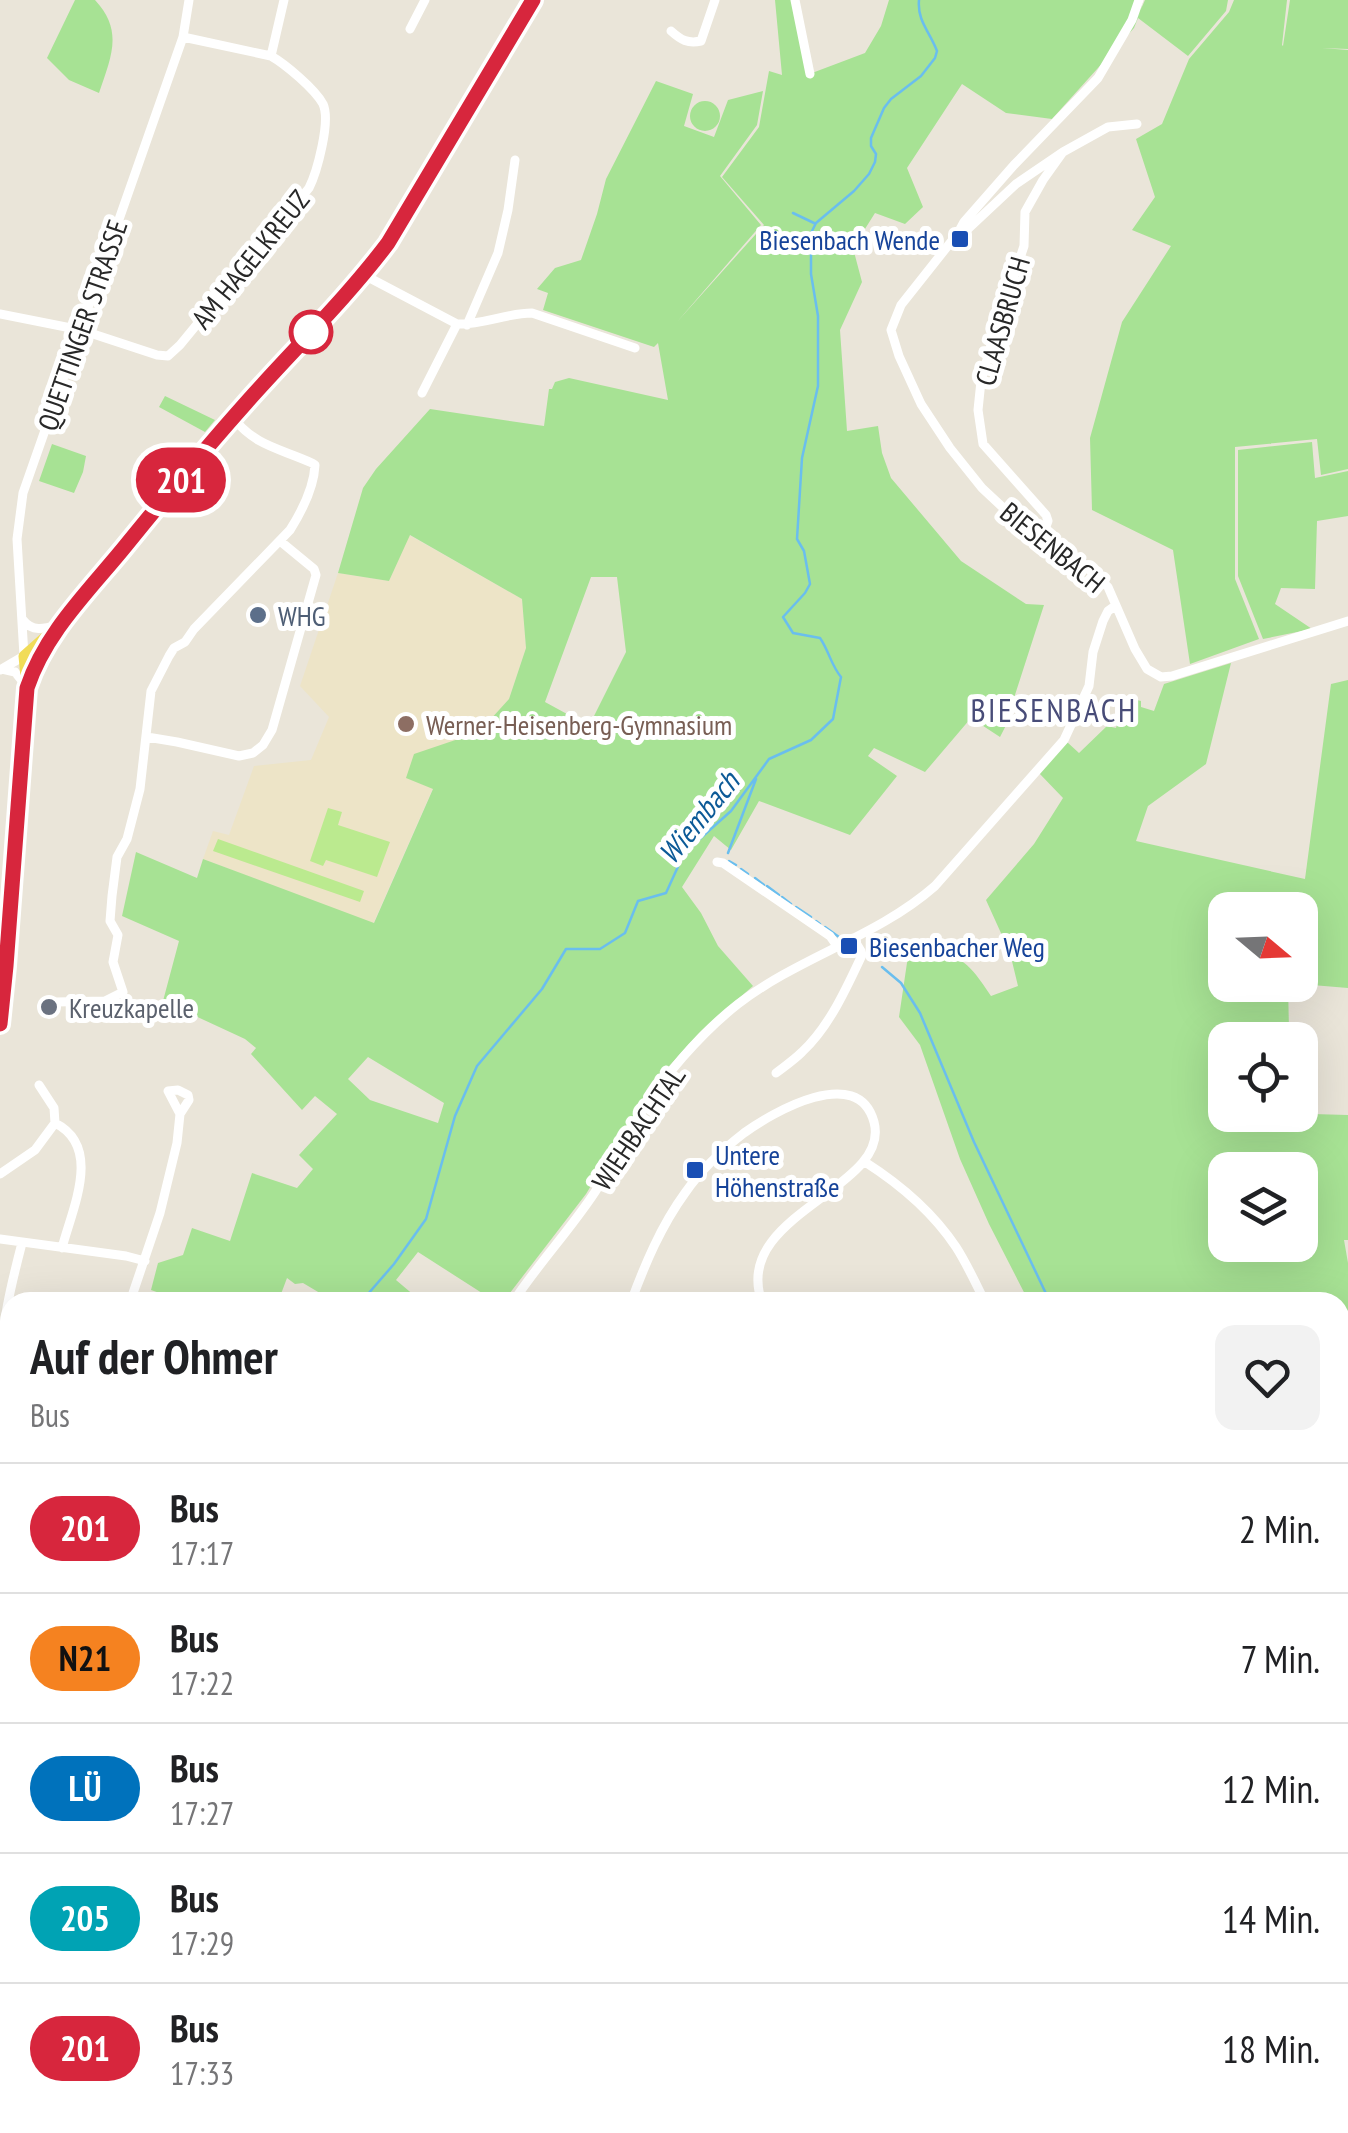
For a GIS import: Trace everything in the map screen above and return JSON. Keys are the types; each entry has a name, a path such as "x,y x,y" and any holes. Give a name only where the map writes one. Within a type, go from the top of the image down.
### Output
{"main road":[{"path":"0,1024 27,688 24,656 59,625 233,418 364,275 388,243 532,0"},
{"path":"27,688 36,663 59,625"}],"street":[{"name":"QUETTINGER STRASSE","path":"24,656 17,556 19,506 183,36 190,0"},
{"path":"271,56 284,0"},
{"path":"410,29 426,0"},
{"path":"671,31 692,43 701,41 715,0"},
{"path":"795,0 810,74"},
{"name":"BIESENBACH","path":"837,946 888,920 935,886 1064,740 1089,686 1093,652 1103,621 1115,606 1112,593 1097,576 1012,516 982,488 922,404 891,330 902,305 964,222 1098,78 1132,20 1139,0"},
{"name":"AM HAGELKREUZ","path":"81,330 168,356 309,188 316,174 325,110 319,98 271,56 183,36"},
{"name":"CLAASBRUCH","path":"958,234 1016,184 1062,152 1108,127 1138,124"},
{"name":"CLAASBRUCH","path":"1042,535 1048,521 1046,515 983,444 978,410 991,345 1024,246 1025,212 1062,152"},
{"path":"422,393 498,253 515,160"},
{"path":"364,275 462,324 532,313 635,348"},
{"path":"0,314 81,330"},
{"path":"56,1002 105,1001 124,992 112,962 118,934 110,921 112,896 117,857 127,839 139,794 151,691 174,648 185,642 298,518 315,473 315,465 257,442 233,418"},
{"path":"147,737 239,756 253,753 263,745 272,730 316,575 280,541"},
{"path":"1115,606 1146,668 1162,676 1348,621"},
{"path":"23,620 37,628 59,625"},
{"path":"1,669 24,656"},
{"path":"1,669 20,676 27,688"},
{"path":"272,730 282,738"},
{"path":"717,862 723,862 830,936 837,946"},
{"path":"776,1073 803,1052 840,1000 862,956 854,938"},
{"name":"WIEHBACHTAL","path":"520,1292 596,1191 653,1095 684,1058 737,1005 837,946"},
{"path":"0,1174 35,1150 55,1123 54,1108 39,1085"},
{"path":"635,1292 657,1240 686,1192 722,1152 764,1120 812,1097 830,1093 854,1097 874,1120 873,1146 865,1162 802,1212 769,1247 757,1277 758,1292"},
{"path":"134,1292 177,1143 180,1114"},
{"path":"55,1123 78,1146 82,1168 62,1248"},
{"path":"865,1162 896,1182 929,1212 958,1249 980,1292"},
{"path":"0,1239 145,1260"},
{"path":"11,1292 22,1243"}],"shaded area":[{"name":"Werner-Heisenberg-Gymnasium","path":"409,535 522,599 526,648 509,699 479,732 414,755 433,788 373,924 203,859 213,831 229,835 254,766 311,760 329,717 300,686 338,573 389,581"}],"green space":[{"path":"75,0 95,0 110,23 112,45 99,93 69,80 47,58"},
{"path":"775,0 795,0 812,73 865,53 881,26 889,0 1143,0 1141,9 1145,0 1228,0 1226,11 1188,56 1138,18 1134,28 1052,119 1006,113 962,84 907,168 923,207 905,224 875,213 853,248 862,282 840,330 847,431 878,426 891,478 961,561 1026,604 1044,605 1014,698 1019,700 1000,737 971,718 925,772 874,748 868,756 897,776 850,835 759,801 731,850 714,836 682,887 718,946 753,986 701,1031 652,1085 586,1194 511,1292 480,1292 418,1252 396,1280 410,1292 318,1292 287,1278 282,1292 151,1290 158,1263 183,1255 192,1228 230,1241 252,1173 297,1188 313,1169 299,1155 337,1114 315,1096 302,1110 251,1054 256,1048 245,1039 163,1001 179,941 122,916 136,852 197,878 203,859 374,923 433,789 406,778 414,754 479,732 509,699 526,648 522,599 410,535 389,581 338,573 363,488 430,409 544,426 549,389 555,382 569,378 668,400 658,343 654,347 543,310 548,293 537,289 555,268 581,260 606,179 656,81 693,94 684,126 714,137 728,100 763,91 757,125 720,176 761,225 677,322 764,225 722,177 759,127 769,71 782,75","holes":["591,577 617,577 626,652 589,726 545,702","368,1057 444,1103 438,1123 370,1100 348,1079"]},
{"path":"1234,0 1287,0 1283,46 1290,0 1348,0 1348,49 1322,48 1348,50 1348,469 1321,475 1317,439 1235,447 1235,579 1259,639 1190,664 1173,550 1092,510 1090,438 1122,322 1171,246 1132,230 1155,197 1136,139 1162,124 1189,59 1229,12"},
{"path":"705,101 719,110 720,116 711,130 705,131 691,122 690,116 699,102"},
{"path":"165,396 215,420 205,432 159,407"},
{"path":"1312,442 1315,478 1348,471 1348,516 1317,521 1315,589 1281,588 1275,604 1312,629 1263,639 1238,576 1238,450"},
{"path":"52,444 86,456 74,493 39,481"},
{"path":"1231,663 1206,764 1148,806 1136,841 1305,879 1331,684 1348,680 1348,988 1318,986 1318,892 1208,892 1208,1002 1288,1002 1289,1022 1208,1022 1208,1132 1318,1132 1318,1114 1348,1115 1348,1240 1344,1240 1348,1292 1024,1292 960,1159 920,1045 899,1017 908,956 957,959 973,971 991,996 1018,986 1010,953 986,900 1034,844 1063,798 1039,773 1067,742 1079,753 1107,726 1116,728 1125,697 1141,701 1141,707 1154,711 1164,684"},
{"path":"328,808 342,812 338,825 390,842 377,877 326,860 323,866 310,861"},
{"path":"218,839 364,891 360,902 213,851"}],"waterway":[{"name":"Wiembach","path":"370,1292 426,1219 455,1116 477,1066 542,989 566,949 600,949 625,933 638,901 666,893 681,860 731,811 769,759 811,740 833,719 841,677 820,638 793,633 783,617 810,584 804,551 797,539 802,458 818,386 818,316 811,274 811,233 816,223 869,174 876,154 871,138 884,108 921,76 935,58 937,51 922,20 919,0"},
{"path":"793,213 814,223"},
{"path":"728,853 756,779"},
{"path":"729,861 736,865"},
{"path":"741,869 748,874"},
{"path":"755,878 764,885"},
{"path":"767,886 779,895"},
{"path":"782,897 791,904"},
{"path":"796,907 811,917"},
{"path":"816,921 820,924"},
{"path":"825,927 839,937"},
{"path":"882,967 901,983 920,1013 974,1142 1045,1292"}],"bus line":[{"name":"201","path":"0,1024 27,688 36,663 59,625 140,528 388,243 533,0"}],"place":[{"name":"Biesenbach Wende","path":"960,239"},
{"name":"WHG","path":"258,615"},
{"name":"Werner-Heisenberg-Gymnasium","path":"406,724"},
{"name":"Biesenbacher Weg","path":"849,946"},
{"name":"Kreuzkapelle","path":"49,1007"},
{"name":"Untere Höhenstraße","path":"695,1170"}],"district":[{"name":"BIESENBACH","path":"1054,710"}]}
